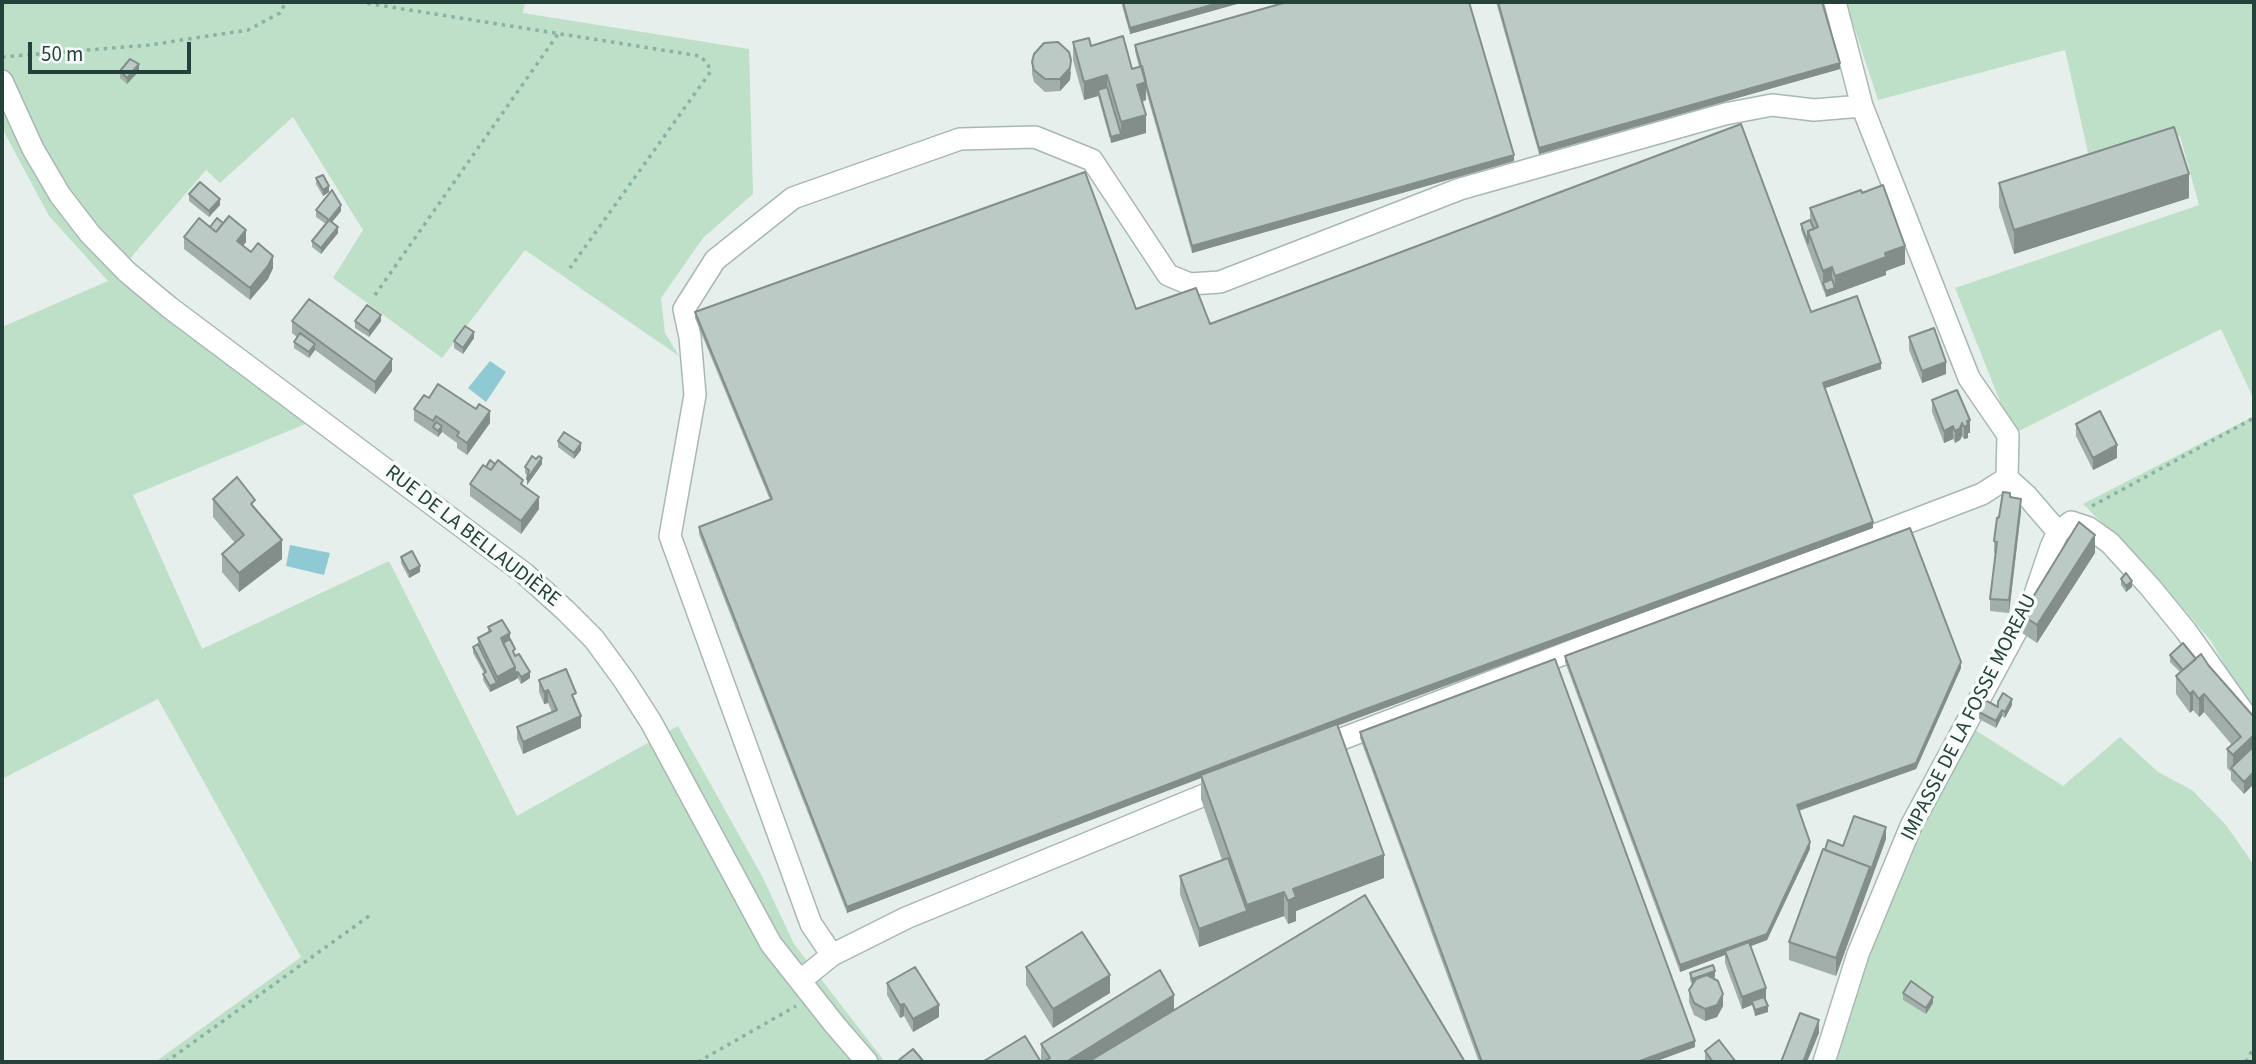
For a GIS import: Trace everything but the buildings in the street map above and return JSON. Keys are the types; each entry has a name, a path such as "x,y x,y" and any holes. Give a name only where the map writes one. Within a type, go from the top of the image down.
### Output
{"street":[{"path":"1835,2 1862,107 1969,378 2008,435 2007,478 2065,527 2089,528 2110,543 2186,631 2254,727"},
{"name":"RUE DE LA BELLAUDIÈRE","path":"2,81 33,149 60,195 90,234 127,272 169,307 525,574 594,639 651,723 771,944 867,1062"},
{"path":"832,955 811,924 670,536 695,395 690,337 684,309 715,260 793,198 960,139 1035,137 1092,160 1168,275 1190,284 1220,282 1460,189 1725,114 1772,105 1814,110 1862,107"},
{"path":"1294,758 1982,494 2007,478"},
{"name":"IMPASSE DE LA FOSSE MOREAU","path":"1824,1062 1858,954 1911,826 2033,600 2051,547 2065,527"},
{"path":"800,981 832,955 906,918 1242,780"}],"path":[{"path":"2,57 149,45 248,30 280,13 286,2"},
{"path":"359,2 699,56 707,63 711,71 569,268"},
{"path":"375,295 558,34"},
{"path":"2065,527 2095,504 2254,418"},
{"path":"166,1062 369,916"},
{"path":"698,1062 783,1012 813,998"},
{"path":"2245,1062 2254,1047"}],"green space":[{"path":"2,2 525,2 523,13 749,49 753,194 703,238 661,298 665,333 679,356 525,250 442,358 333,278 363,230 293,117 220,183 206,170 116,275 308,423 133,495 202,649 389,561 517,816 678,726 762,876 794,944 885,1062 155,1062 301,957 158,699 2,779 2,327 108,281 49,216 2,128"},
{"path":"1846,2 2254,2 2254,400 2221,329 2013,434 1955,288 2199,205 2180,136 2091,166 2065,50 1878,100"},
{"path":"2254,416 2253,715 2211,641 2152,572 2083,504"},
{"path":"1958,719 2063,786 2120,737 2158,772 2192,790 2226,825 2254,865 2254,1062 1816,1062 1880,883 1927,773"}],"water":[{"path":"490,361 506,372 486,402 468,388"},
{"path":"290,545 330,553 324,575 286,566"}]}
